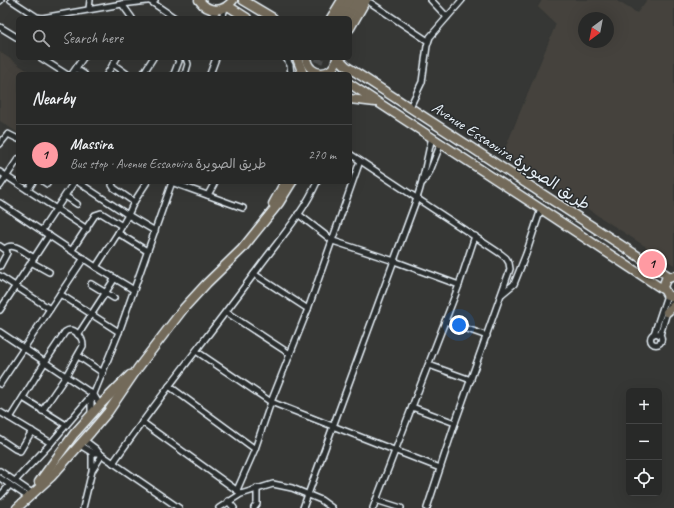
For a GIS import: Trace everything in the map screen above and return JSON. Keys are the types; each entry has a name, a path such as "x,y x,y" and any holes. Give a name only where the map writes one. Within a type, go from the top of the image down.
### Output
{"main road":[{"path":"198,0 211,10 218,10 229,5 244,16"},
{"path":"243,0 270,16"},
{"path":"332,16 342,0"},
{"path":"340,16 350,0"},
{"path":"349,16 358,0"},
{"path":"352,25 369,2"},
{"path":"298,60 302,72"},
{"path":"330,72 335,66 336,60"},
{"name":"Avenue Essaouira طريق الصويرة","path":"339,60 346,66 672,276"},
{"path":"307,61 314,72"},
{"path":"306,72 307,61"},
{"name":"Avenue Essaouira طريق الصويرة","path":"352,85 670,295"},
{"path":"352,99 364,100 383,105"},
{"path":"30,495 51,477 108,412 138,368 192,300 242,250 279,203 284,185"},
{"path":"670,295 664,284 666,279 672,276"},
{"path":"667,312 674,306"},
{"path":"20,507 91,415 138,368"},
{"path":"100,405 108,412"},
{"path":"72,438 74,443 81,443"}],"street":[{"path":"11,0 35,16"},
{"path":"89,9 90,0"},
{"path":"109,6 110,0"},
{"path":"122,4 129,0"},
{"path":"56,16 89,9 152,0 172,16"},
{"path":"431,0 446,17"},
{"path":"410,107 423,78 428,41 432,34 460,1"},
{"path":"369,2 428,41"},
{"path":"122,4 131,16"},
{"path":"223,16 229,5"},
{"path":"211,10 216,16"},
{"path":"78,11 79,16"},
{"path":"0,27 16,37"},
{"path":"44,60 63,72"},
{"path":"74,72 82,60"},
{"path":"108,72 116,60"},
{"path":"144,72 152,60"},
{"path":"175,72 178,60"},
{"path":"186,72 188,64 187,60"},
{"path":"211,72 215,60"},
{"path":"287,60 291,72"},
{"path":"113,64 124,72"},
{"path":"76,69 81,72"},
{"path":"1,141 8,134 16,138"},
{"path":"303,508 417,198 422,183 432,137"},
{"path":"422,183 430,172 441,143"},
{"path":"352,155 475,236 501,254 509,263 510,269 502,294 455,423 427,508"},
{"path":"239,492 271,402 333,241 360,161"},
{"path":"0,186 16,162"},
{"path":"0,172 16,183"},
{"path":"18,184 87,229"},
{"path":"28,190 31,184"},
{"path":"42,230 73,184"},
{"path":"81,184 155,231"},
{"path":"112,184 114,188 134,202"},
{"path":"96,267 118,233 144,184"},
{"path":"91,415 90,404 119,332 171,184"},
{"path":"178,184 243,208"},
{"path":"208,195 214,184"},
{"path":"113,463 298,214 316,184"},
{"path":"65,196 77,204"},
{"path":"0,203 96,267 134,290"},
{"path":"502,294 514,284 541,209"},
{"path":"72,250 95,215 100,213 122,226"},
{"path":"298,214 333,241 394,261 459,285"},
{"path":"118,233 147,252"},
{"path":"0,310 49,235"},
{"path":"373,508 394,450 429,365 459,285 475,236"},
{"path":"2,248 13,246 48,272"},
{"path":"0,266 7,255 7,252 2,248"},
{"path":"0,384 84,258"},
{"path":"254,274 308,309"},
{"path":"0,276 50,309"},
{"path":"78,335 115,278"},
{"path":"91,284 114,298"},
{"path":"60,294 119,332"},
{"path":"670,295 667,312 657,335 670,295"},
{"path":"226,312 290,354"},
{"path":"445,321 487,336"},
{"path":"10,418 66,331 72,330 82,339 83,344 78,356 66,376 42,411"},
{"path":"0,332 94,394 100,405"},
{"path":"196,351 271,402 440,468"},
{"path":"78,356 103,372"},
{"path":"429,365 471,380"},
{"path":"169,386 255,449"},
{"path":"15,481 94,394"},
{"path":"23,398 66,425"},
{"path":"412,407 455,423"},
{"path":"0,412 51,443"},
{"path":"142,422 239,492"},
{"path":"0,439 19,451 32,431"},
{"path":"81,443 92,452 100,454 178,508"},
{"path":"81,443 96,448 100,454"},
{"path":"92,452 92,471"},
{"path":"83,508 92,471 100,454"},
{"path":"0,471 15,481 30,495"},
{"path":"0,478 30,495"},
{"path":"219,508 239,492 273,484 292,488 321,500 332,508"},
{"path":"0,496 10,485"},
{"path":"254,508 257,504 258,488"},
{"path":"376,500 401,508"},
{"path":"228,501 234,508"}],"shaded area":[{"path":"542,0 615,0 637,13 647,0 674,0 674,265 503,154 556,24 538,7"},
{"path":"0,52 29,72 16,72 16,132 0,121"}],"tunnel":[{"path":"316,72 319,60"}],"place":[{"name":"Massira","path":"652,264"}]}
